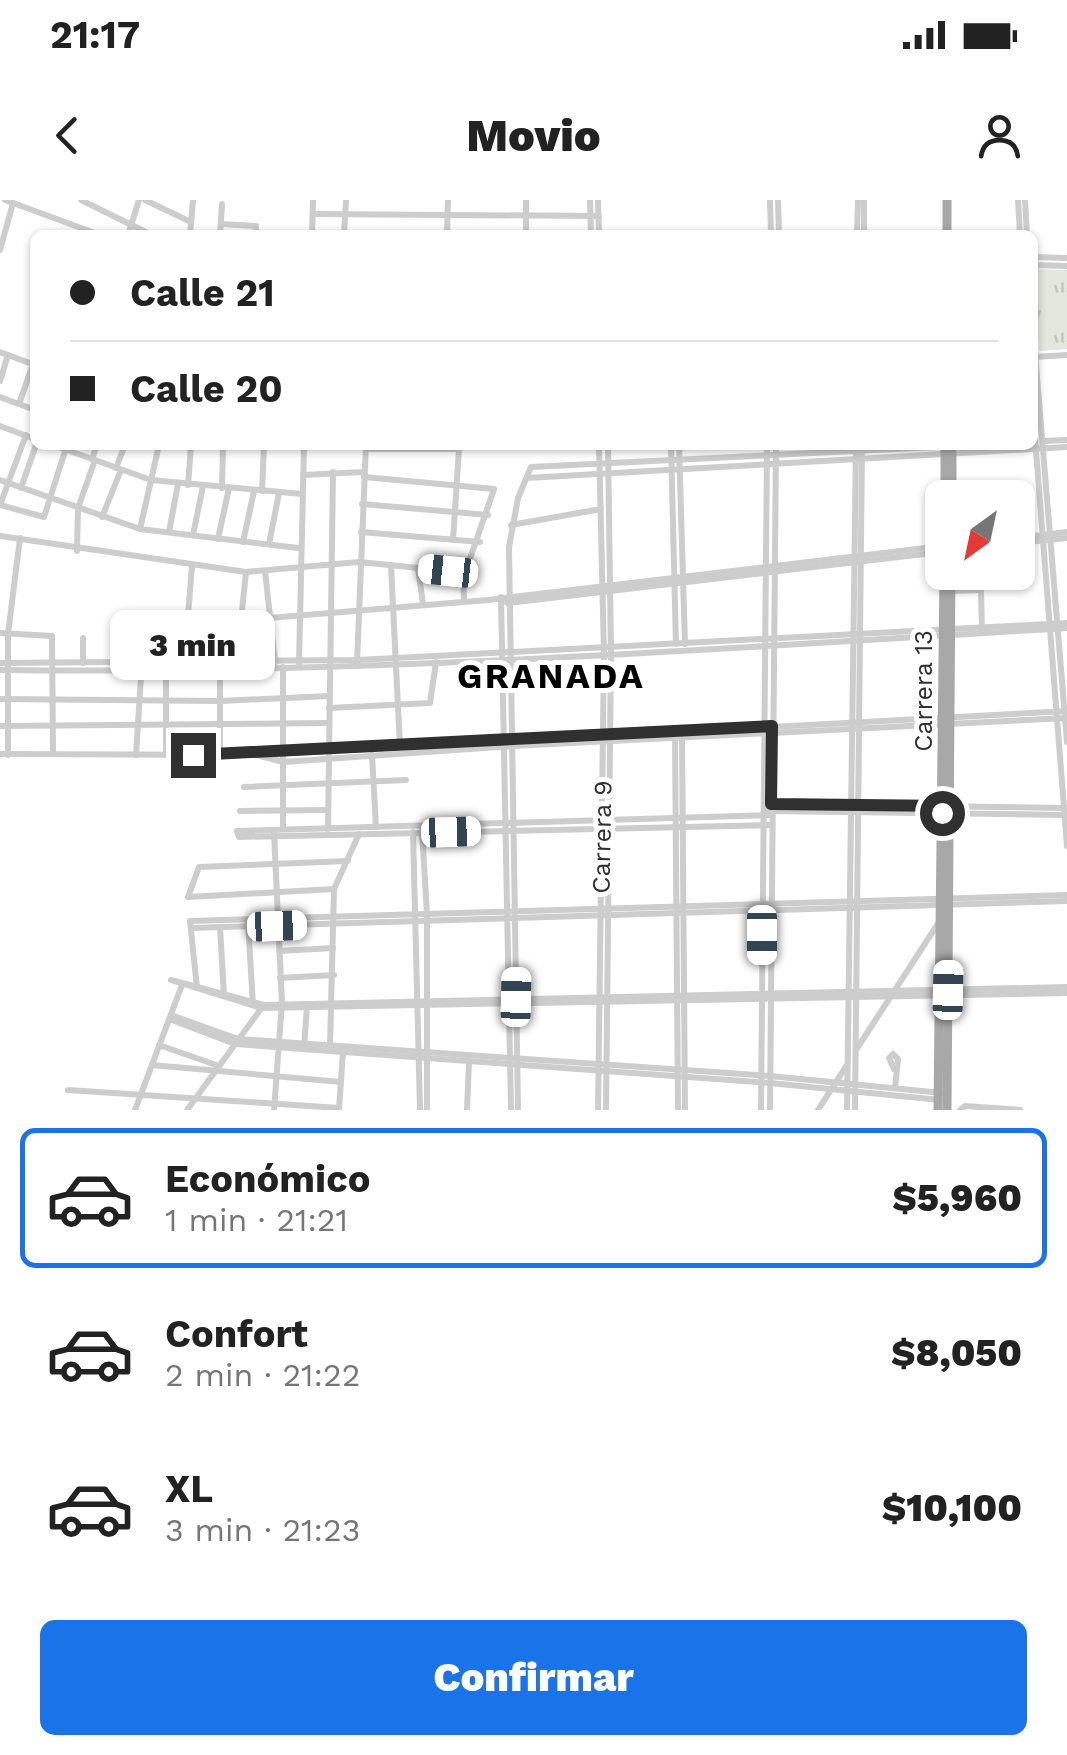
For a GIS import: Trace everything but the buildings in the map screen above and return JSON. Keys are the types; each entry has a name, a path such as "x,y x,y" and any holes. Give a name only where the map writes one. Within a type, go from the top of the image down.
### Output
{"main road":[{"path":"950,200 950,230"},
{"path":"948,480 949,450"},
{"name":"Carrera 13","path":"942,1101 948,590"},
{"name":"Carrera 13","path":"948,632 952,592"},
{"name":"Carrera 13","path":"944,993 941,918 945,902"}],"street":[{"path":"81,200 142,230"},
{"path":"129,230 142,200 191,222"},
{"path":"190,230 192,200"},
{"path":"312,230 313,200"},
{"path":"344,230 346,200"},
{"path":"447,230 448,200"},
{"path":"526,200 526,230"},
{"path":"590,200 598,230"},
{"path":"592,230 598,200"},
{"path":"770,200 771,230"},
{"path":"778,200 779,230"},
{"path":"861,200 861,230"},
{"path":"1021,200 1024,230"},
{"path":"0,250 10,201 87,230"},
{"path":"220,230 222,204"},
{"path":"313,214 594,216"},
{"path":"221,224 256,226 256,230"},
{"path":"1038,258 1067,262"},
{"path":"1038,264 1067,262"},
{"path":"0,381 4,353 30,363"},
{"path":"1038,357 1067,355"},
{"path":"20,404 30,375"},
{"path":"0,398 30,408"},
{"path":"0,426 30,438"},
{"path":"26,436 4,482 0,505 40,517 51,498 65,450"},
{"path":"1067,444 1038,444 1058,626 1067,846"},
{"path":"20,488 33,450"},
{"path":"72,450 152,480 302,494"},
{"path":"77,551 78,508 95,450"},
{"path":"102,517 124,450"},
{"path":"140,529 158,450"},
{"path":"188,485 192,450"},
{"path":"218,539 226,488 223,450"},
{"path":"243,542 258,491 263,450"},
{"path":"298,665 298,548 304,450"},
{"path":"358,662 366,450"},
{"path":"453,540 458,450"},
{"name":"Carrera 9","path":"598,1110 609,998 605,912 607,588 605,469 600,450"},
{"name":"Carrera 9","path":"607,450 600,509 607,588"},
{"path":"675,450 681,646"},
{"path":"769,450 766,1079 770,1110"},
{"path":"771,460 774,450"},
{"path":"515,1110 506,600 511,525 531,467 605,469 904,450"},
{"path":"846,1110 856,1051 850,955 855,904 859,452"},
{"path":"328,832 327,663 333,472"},
{"path":"303,474 364,474 495,490 464,579 464,599"},
{"path":"4,482 140,529 298,548"},
{"path":"169,532 178,484"},
{"path":"193,535 203,486"},
{"path":"269,544 278,493"},
{"path":"362,504 488,515"},
{"path":"511,525 600,509"},
{"path":"361,532 480,542"},
{"path":"1035,538 1067,535"},
{"path":"0,536 77,551 246,572 360,562 456,572 464,579"},
{"path":"20,538 4,634 4,754 328,755"},
{"path":"134,628 464,599 506,600 925,551"},
{"path":"391,565 400,750"},
{"path":"0,566 14,566"},
{"path":"184,667 192,566"},
{"path":"418,568 423,604"},
{"path":"266,571 275,662"},
{"path":"243,664 241,620 246,572"},
{"path":"952,592 981,590 982,630"},
{"path":"0,597 11,597"},
{"path":"52,667 113,663 166,672 184,667 283,668 1058,626"},
{"path":"4,634 52,636 54,753"},
{"path":"83,638 83,663"},
{"path":"113,640 113,663"},
{"path":"136,756 142,645"},
{"path":"328,708 430,704 438,659"},
{"path":"4,667 141,668 275,662 298,665"},
{"path":"283,668 284,833"},
{"path":"220,670 220,756"},
{"path":"166,672 166,755"},
{"path":"4,700 220,701 329,696"},
{"path":"255,755 283,762 328,755 509,742 1063,715"},
{"path":"1063,715 1067,742"},
{"path":"4,726 138,728 328,723"},
{"path":"678,734 682,1110"},
{"path":"371,752 376,830"},
{"path":"244,788 406,780"},
{"path":"274,1107 282,1004 274,833 678,822 856,809 1066,812"},
{"path":"240,812 328,810"},
{"path":"417,829 427,917 420,1110"},
{"path":"417,829 424,1003"},
{"path":"330,1048 334,888 359,831"},
{"path":"334,888 188,897 198,868 348,860"},
{"path":"190,925 1067,898"},
{"path":"855,904 859,955 848,1062 855,1110"},
{"name":"Carrera 9","path":"605,912 599,998 606,1110"},
{"path":"818,1110 941,918"},
{"path":"190,925 220,927 248,923"},
{"path":"187,1110 258,1005 248,923"},
{"path":"190,925 197,987"},
{"path":"220,927 224,994"},
{"path":"279,951 334,948"},
{"path":"850,955 859,955"},
{"path":"280,978 334,974"},
{"path":"135,1110 182,982 258,1005 1067,990"},
{"path":"282,1004 333,1003"},
{"path":"304,1046 308,1006"},
{"path":"169,1016 236,1041 766,1079 942,1101"},
{"path":"159,1046 217,1070"},
{"path":"68,1090 339,1109 343,1049"},
{"path":"423,1055 428,1110"},
{"path":"467,1110 469,1058"},
{"path":"152,1065 341,1082"},
{"path":"894,1070 895,1088"},
{"path":"761,1110 766,1079"},
{"path":"852,1087 895,1088 942,1101"},
{"path":"960,1110 965,1106 1020,1110"}],"green space":[{"path":"1038,269 1067,270 1067,349 1039,351"}],"district":[{"name":"GRANADA","path":"551,676"}],"route":[{"path":"193,755 255,755 772,726 771,804 950,806 950,814 942,813"}]}
